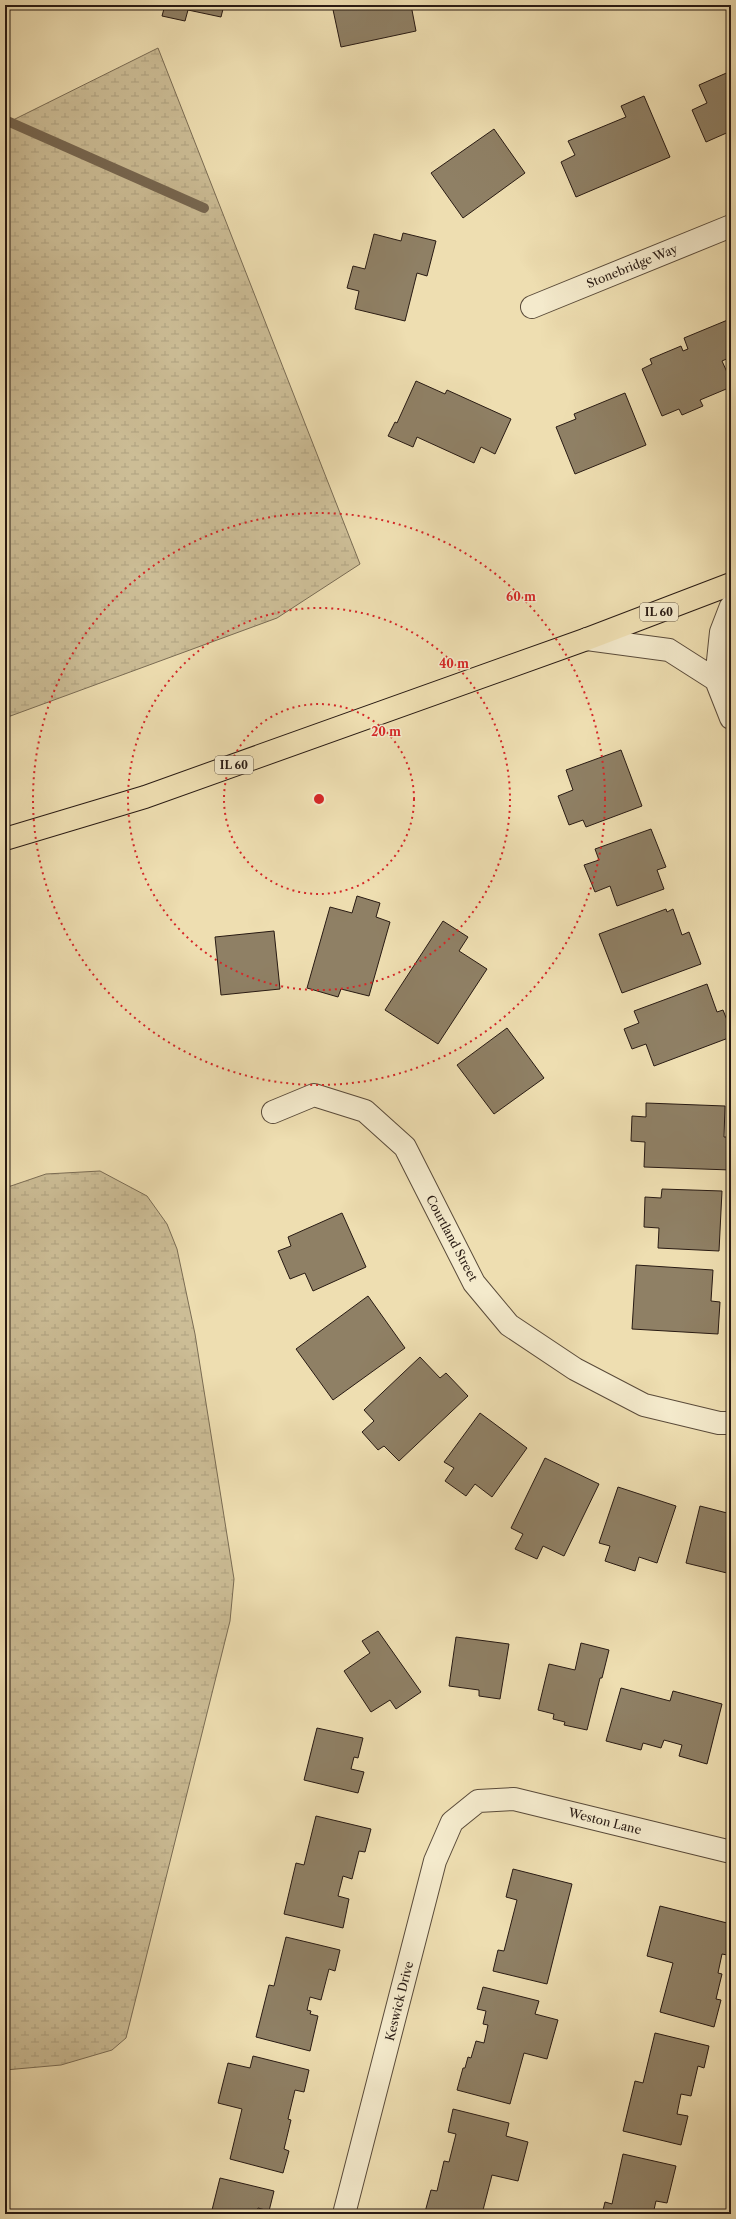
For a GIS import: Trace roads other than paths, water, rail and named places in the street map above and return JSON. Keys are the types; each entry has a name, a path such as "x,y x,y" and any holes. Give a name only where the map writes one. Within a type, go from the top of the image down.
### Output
{"main road":[{"name":"IL 60","path":"5,839 145,797 587,639 731,584"}],"street":[{"name":"Stonebridge Way","path":"532,307 731,226"},
{"path":"731,606 721,632 716,680 731,718"},
{"path":"587,639 668,650 716,680"},
{"name":"Courtland Street","path":"273,1112 314,1095 365,1111 405,1147 474,1283 509,1325 574,1369 644,1405 719,1423 731,1423"},
{"name":"Weston Lane","path":"478,1801 514,1799 731,1852"},
{"name":"Keswick Drive","path":"344,2214 435,1861 452,1822 478,1801"}],"waterway":[{"path":"5,120 204,208"}]}
